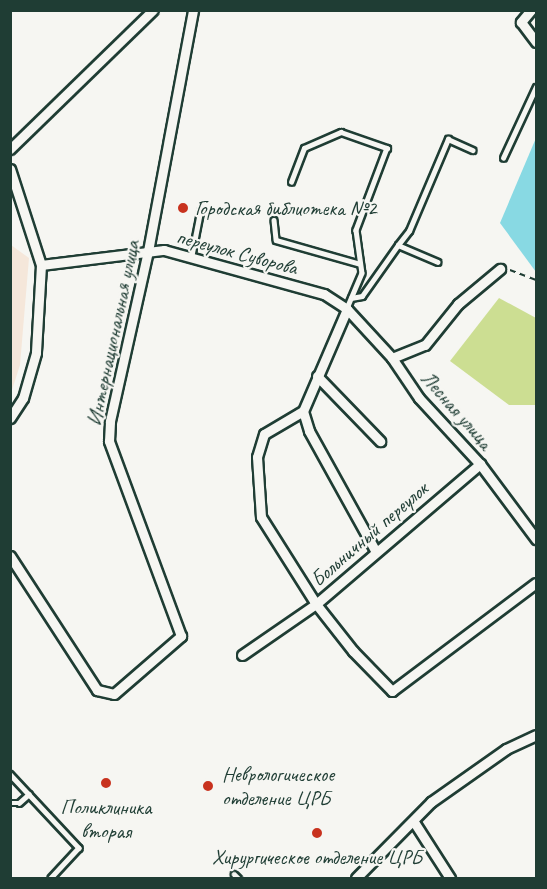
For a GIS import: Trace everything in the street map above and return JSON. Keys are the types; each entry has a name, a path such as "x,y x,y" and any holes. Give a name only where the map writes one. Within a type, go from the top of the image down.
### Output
{"street":[{"path":"10,149 153,10"},
{"name":"Интернациональная улица","path":"10,556 97,690 114,694 181,636 109,441 110,421 148,251 193,10"},
{"path":"531,10 521,22 537,42"},
{"path":"10,169 41,265 36,352 23,398 10,418"},
{"name":"переулок Суворова","path":"41,265 164,250 324,294 347,309"},
{"path":"392,358 425,345 458,304 500,269"},
{"path":"242,655 316,604 261,517 257,457 264,434 303,411 347,309"},
{"name":"Лесная улица","path":"347,309 392,358 419,398 480,464 537,538"},
{"path":"317,376 380,441"},
{"path":"303,411 309,431 375,550"},
{"name":"Больничный переулок","path":"480,464 375,550 316,604 353,651 392,691 537,584"},
{"path":"356,879 414,822 430,802 506,749 537,735"},
{"path":"414,822 450,879"}],"lane":[{"path":"503,158 537,87"},
{"path":"291,182 304,148 341,132 387,148 356,230 362,273 347,309"},
{"path":"351,298 362,297 409,231 448,139 473,150"},
{"path":"191,258 200,212"},
{"path":"273,220 276,240 360,264"},
{"path":"398,245 438,262"},
{"path":"10,774 79,848 51,879"},
{"path":"10,803 19,803 29,794"}],"path":[{"path":"500,269 537,280"}],"shaded area":[{"path":"11,245 29,258 20,365 11,393"}],"green space":[{"path":"499,298 536,318 536,405 509,405 450,361"}],"water":[{"path":"536,138 536,272 500,223"}],"place":[{"name":"Городская библиотека №2","path":"183,208"},
{"name":"Поликлиника вторая","path":"106,783"},
{"name":"Неврологическое отделение ЦРБ","path":"208,786"},
{"name":"Хирургическое отделение ЦРБ","path":"317,833"}]}
